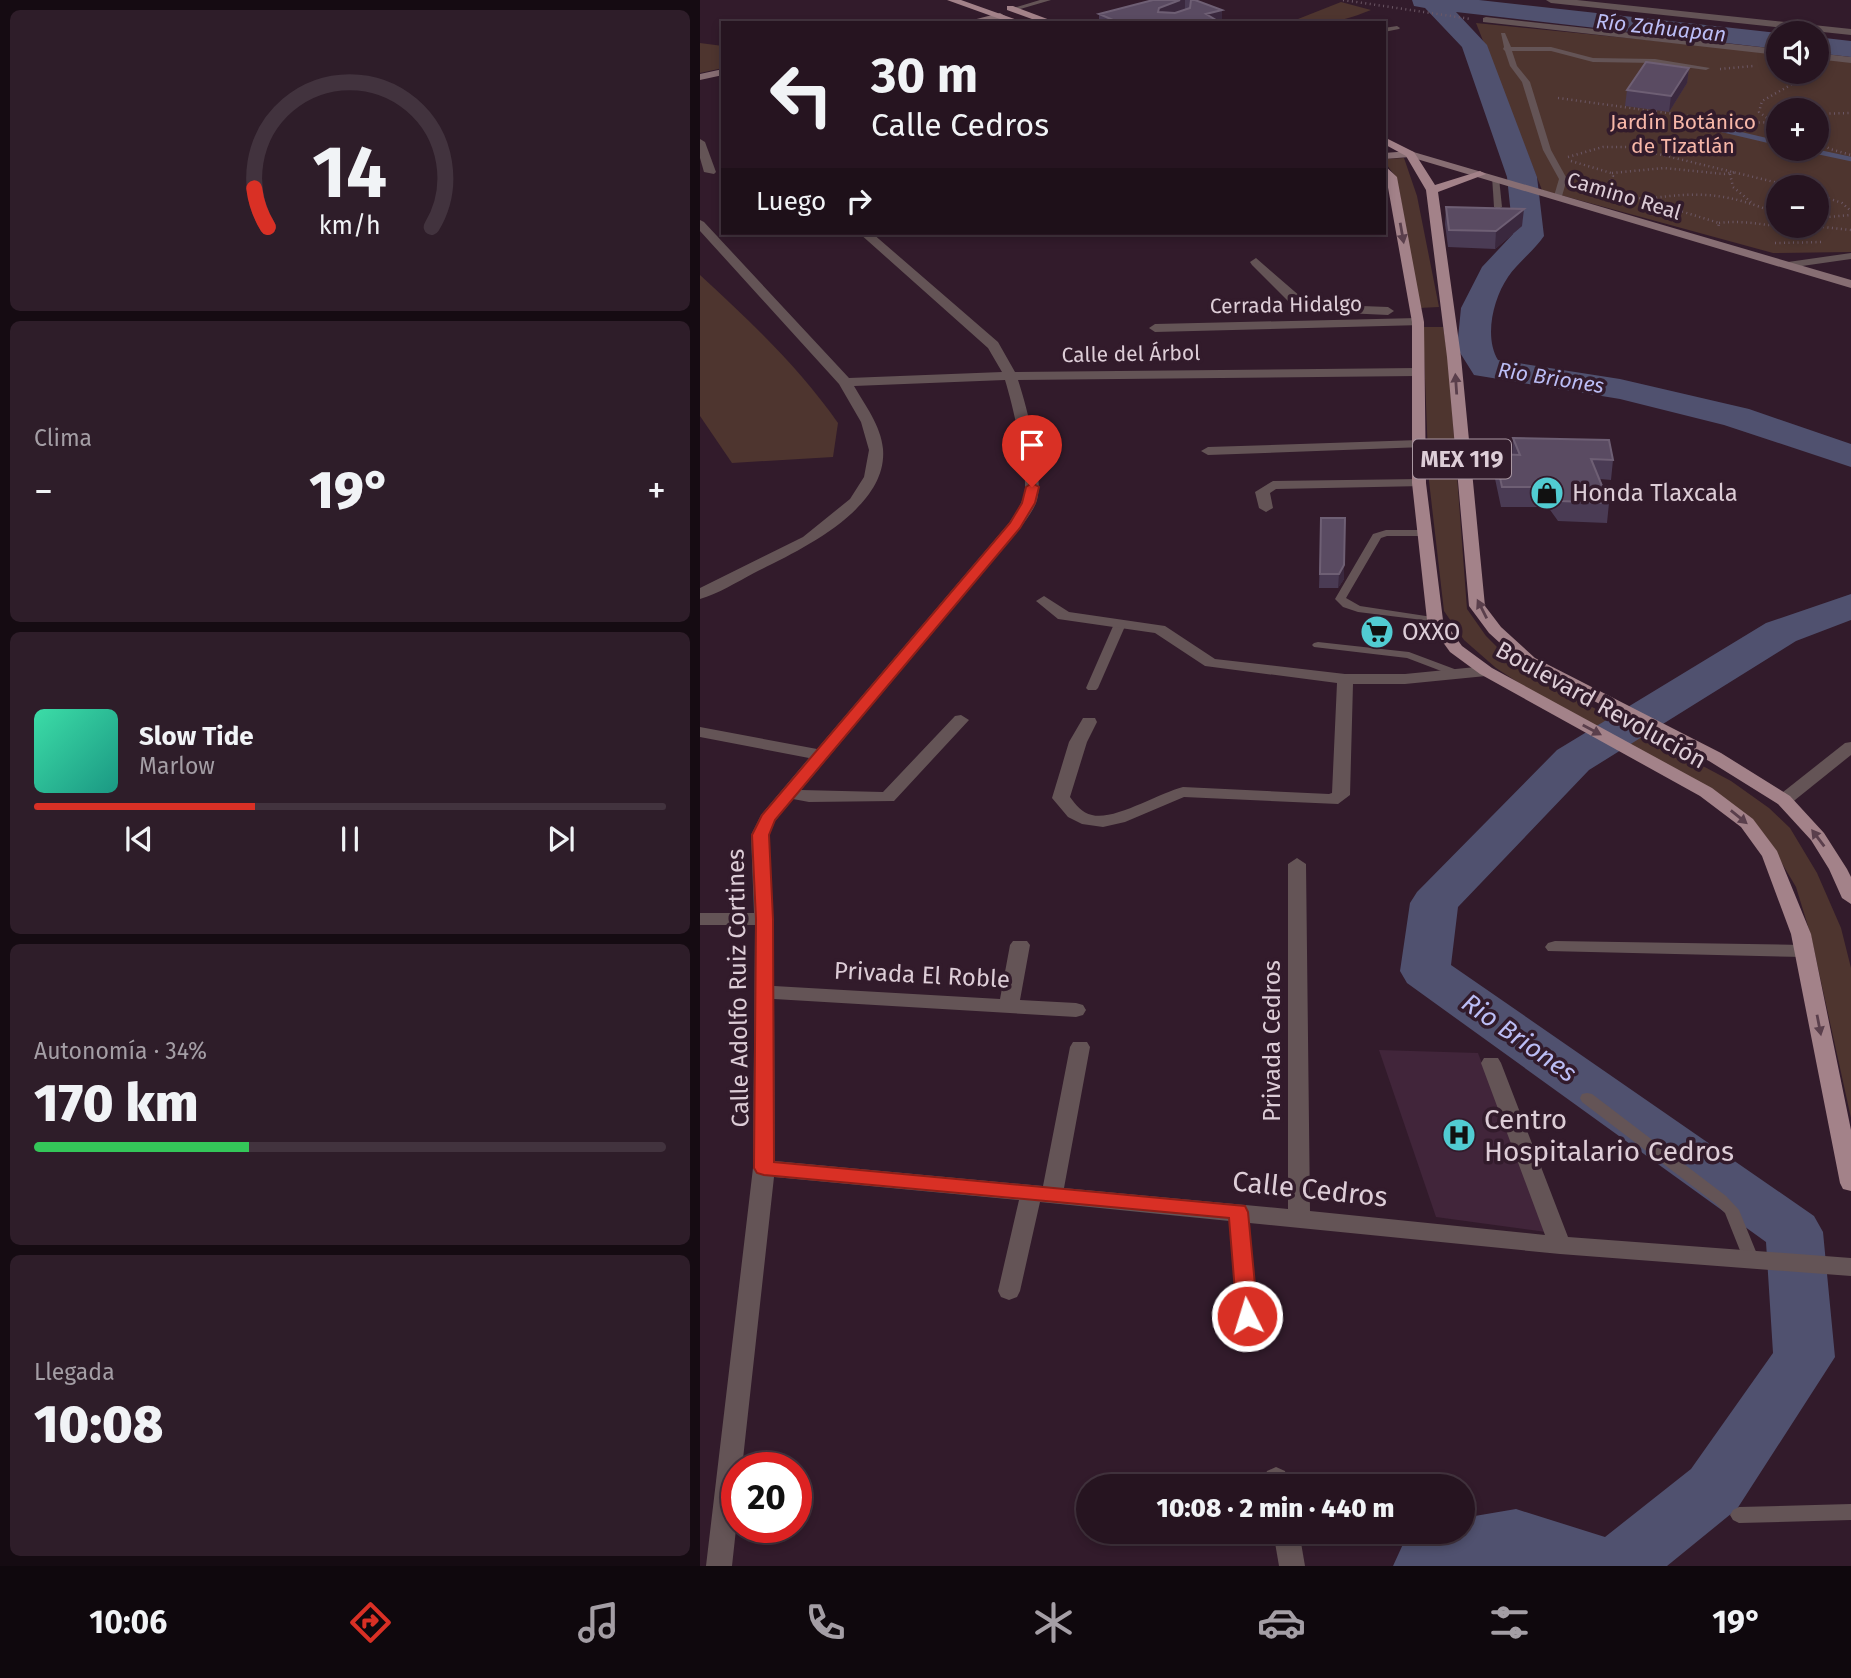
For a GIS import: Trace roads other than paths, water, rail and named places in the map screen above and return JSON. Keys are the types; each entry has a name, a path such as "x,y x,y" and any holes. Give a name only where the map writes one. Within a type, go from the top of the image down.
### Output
{"main road":[{"path":"956,0 1015,21"},
{"path":"985,0 1047,21"},
{"path":"976,21 1000,16"},
{"path":"702,75 721,72"},
{"name":"Boulevard Revolución","path":"1386,140 1410,154 1432,190 1454,357 1477,606 1495,630 1529,660 1715,757 1784,800 1818,836 1838,869 1851,898"},
{"name":"Camino Real","path":"1386,156 1410,154 1851,284"},
{"name":"Boulevard Revolución","path":"1386,171 1391,177 1395,194 1417,317 1419,483 1435,620 1456,649 1486,671 1531,698 1684,778 1747,823 1771,855 1784,886 1804,951 1851,1183"},
{"path":"1432,190 1480,174"}],"street":[{"path":"1551,0 1851,32"},
{"path":"1486,20 1766,51"},
{"path":"1829,57 1851,60"},
{"path":"700,142 705,171"},
{"path":"700,224 845,382 868,422 876,450 872,477 856,502 808,540 700,594"},
{"name":"Calle Adolfo Ruiz Cortines","path":"719,1566 764,1168 764,919 760,835 767,819 1016,525 1029,503 1032,487 1012,376 993,345 867,235"},
{"name":"Cerrada Hidalgo","path":"1256,262 1297,303 1306,308 1417,317"},
{"name":"Cerrada Hidalgo","path":"1155,328 1417,317"},
{"name":"Calle del Árbol","path":"845,382 1012,376 1417,372"},
{"path":"1208,451 1419,444"},
{"path":"1266,508 1262,492 1273,485 1419,483"},
{"path":"1044,601 1064,615 1158,629 1172,635 1192,655 1211,663 1345,680 1405,680 1486,671"},
{"path":"1089,722 1078,742 1061,799 1070,812 1089,822 1113,821 1166,795 1183,792 1332,800 1341,795 1345,680"},
{"path":"790,793 809,797 888,797 961,720"},
{"path":"701,734 821,755"},
{"path":"1784,800 1851,747"},
{"name":"Privada Cedros","path":"1297,864 1299,1217"},
{"path":"700,919 764,919"},
{"path":"1009,1006 1020,944"},
{"path":"1555,947 1804,951"},
{"name":"Privada El Roble","path":"764,992 1076,1010"},
{"path":"1009,1291 1042,1195 1080,1046"},
{"path":"1491,1063 1560,1245"},
{"name":"Calle Cedros","path":"764,1168 1299,1217 1560,1245 1851,1266"},
{"path":"1288,1544 1292,1566"}],"lane":[{"path":"1013,9 1048,0"},
{"path":"1386,30 1397,28"},
{"path":"1503,34 1514,66 1526,82 1547,150 1563,179 1555,195"},
{"path":"1506,49 1551,49 1593,60 1655,61 1706,68"},
{"path":"1498,207 1500,180"},
{"path":"1787,265 1851,256"},
{"path":"1425,533 1386,533 1377,536 1340,598 1346,605 1358,610 1435,620"},
{"path":"1092,688 1121,624"},
{"path":"1318,645 1409,655 1461,675"},
{"path":"1587,1098 1721,1200 1731,1210 1758,1259"},
{"path":"1238,1212 1249,1343"},
{"path":"1739,1515 1851,1511"}],"waterway":[{"name":"Río Zahuapan","path":"1423,1 1432,2"},
{"name":"Río Zahuapan","path":"1432,2 1766,40"},
{"name":"Rio Briones","path":"1432,2 1474,45 1522,177 1529,236 1493,274 1477,308 1474,348 1486,368 1620,389 1736,417 1851,456"},
{"name":"Río Zahuapan","path":"1829,46 1851,49"},
{"path":"1693,123 1766,140"},
{"path":"1829,154 1851,159"},
{"name":"Rio Briones","path":"1618,1566 1714,1489 1804,1357 1794,1232 1425,971 1434,903 1573,760 1781,632 1851,606"},
{"name":"Rio Briones","path":"1426,1566 1432,1552 1516,1538 1604,1566"}],"place":[{"name":"Honda Tlaxcala","path":"1547,493"},
{"name":"OXXO","path":"1377,632"},
{"name":"Centro Hospitalario Cedros","path":"1459,1135"}],"park label":[{"name":"Jardín Botánico de Tizatlán","path":"1683,134"}]}
